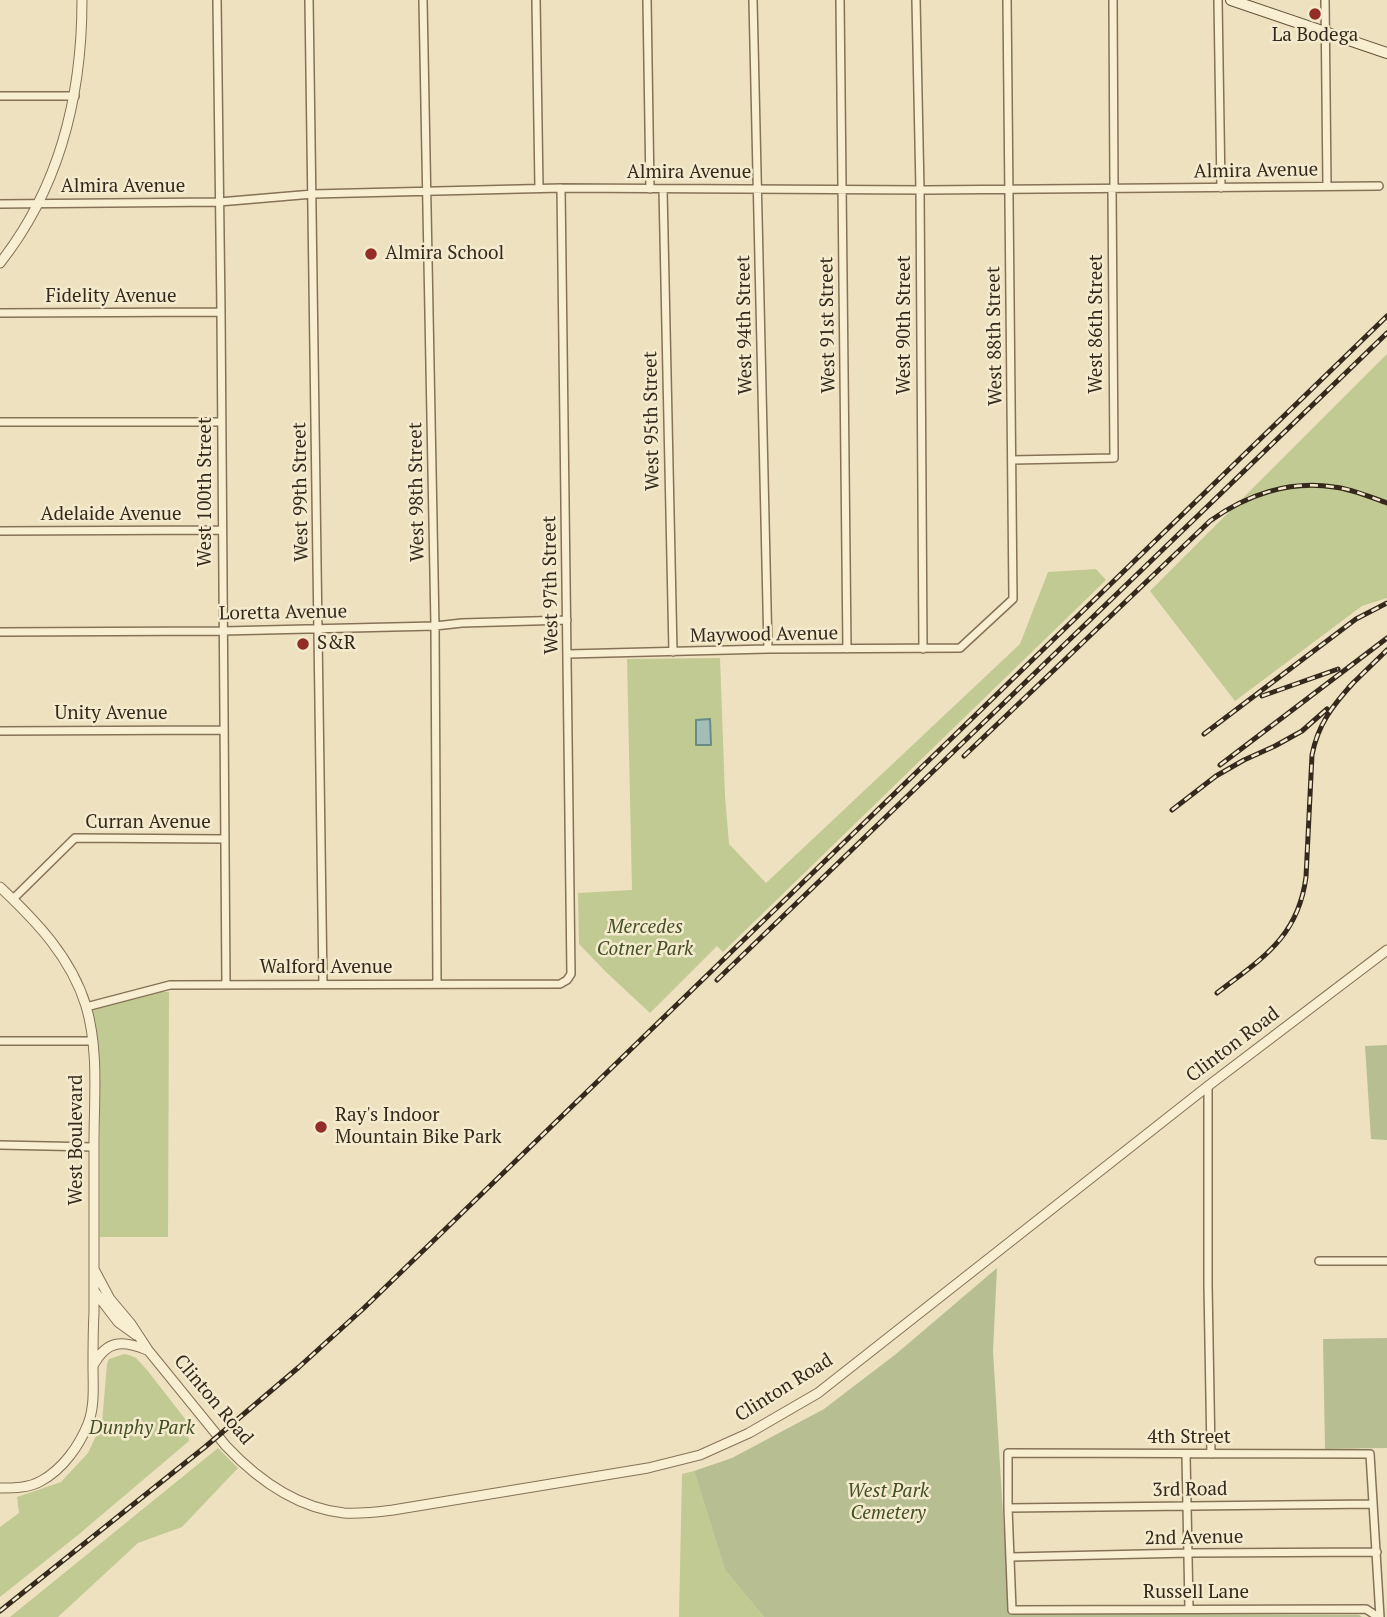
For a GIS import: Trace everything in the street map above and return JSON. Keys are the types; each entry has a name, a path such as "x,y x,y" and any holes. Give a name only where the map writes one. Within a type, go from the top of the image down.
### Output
{"main road":[{"path":"1231,0 1387,53"}],"street":[{"path":"0,263 37,204 57,162 75,96 80,61 82,0"},
{"name":"West 100th Street","path":"217,0 226,984"},
{"name":"West 99th Street","path":"309,0 323,985"},
{"name":"West 98th Street","path":"423,0 435,626 437,984"},
{"path":"536,0 539,188"},
{"path":"647,0 650,189"},
{"name":"West 94th Street","path":"754,0 768,649"},
{"name":"West 91st Street","path":"840,0 847,649"},
{"name":"West 90th Street","path":"916,0 923,649"},
{"name":"West 88th Street","path":"960,648 1013,599 1007,0"},
{"name":"West 86th Street","path":"1012,460 1114,458 1113,0"},
{"path":"1219,0 1221,188"},
{"path":"1325,0 1328,186"},
{"path":"0,96 75,96"},
{"name":"Almira Avenue","path":"0,204 219,202 313,194 539,188 1009,190 1379,186"},
{"name":"West 97th Street","path":"561,188 571,974 567,980"},
{"name":"West 95th Street","path":"663,188 673,652"},
{"name":"Fidelity Avenue","path":"0,313 221,312"},
{"path":"0,422 221,422"},
{"name":"Adelaide Avenue","path":"0,531 222,530"},
{"name":"Loretta Avenue","path":"0,632 223,631 567,620"},
{"name":"Maywood Avenue","path":"568,654 960,648"},
{"name":"Unity Avenue","path":"0,731 223,730"},
{"name":"Curran Avenue","path":"13,899 75,838 224,839"},
{"name":"West Boulevard","path":"0,887 36,922 74,976 86,1007 94,1058 93,1394 88,1423 73,1452 41,1481 18,1488 0,1488"},
{"name":"Clinton Road","path":"94,1269 106,1301 118,1322 139,1337 239,1460 271,1485 311,1506 342,1513 367,1513 648,1468 700,1455 752,1432 818,1392 1208,1086 1387,950"},
{"name":"Walford Avenue","path":"86,1007 170,985 560,984 567,980"},
{"path":"0,1041 93,1041"},
{"path":"1208,1086 1211,1454"},
{"path":"0,1145 94,1147"},
{"path":"1319,1261 1387,1261"},
{"name":"Clinton Road","path":"94,1291 106,1301"},
{"path":"93,1366 99,1355 111,1346 127,1343 148,1350"},
{"name":"4th Street","path":"1008,1508 1008,1453 1370,1454 1373,1504"},
{"path":"1186,1455 1189,1608"},
{"path":"1373,1504 1379,1617"},
{"name":"3rd Road","path":"1008,1508 1373,1504"},
{"path":"1008,1508 1011,1557"},
{"name":"2nd Avenue","path":"1011,1557 1377,1552"},
{"name":"Russell Lane","path":"1011,1557 1012,1610 1366,1609 1379,1617"}],"green space":[{"path":"1387,354 1387,598 1362,606 1235,701 1150,591"},
{"name":"Mercedes Cotner Park","path":"1096,569 1106,580 723,952 717,946 650,1013 579,944 578,893 632,890 627,659 720,658 729,844 766,883 1020,644 1048,572"},
{"path":"169,992 168,1237 100,1237 100,1079 91,1010"},
{"path":"1387,1045 1387,1140 1371,1139 1365,1046"},
{"name":"West Park Cemetery","path":"997,1268 993,1351 1009,1613 1362,1617 764,1617 725,1570 694,1471 732,1458 824,1409 896,1354"},
{"path":"1387,1338 1387,1448 1325,1449 1323,1339"},
{"name":"Dunphy Park","path":"124,1354 136,1358 186,1420 189,1441 0,1597 0,1527 19,1513 17,1497 61,1482 88,1453 102,1423 107,1364 109,1359"},
{"path":"218,1448 238,1468 182,1527 138,1543 58,1617 10,1617"},
{"path":"694,1471 725,1570 764,1617 679,1617 682,1474"}],"water":[{"path":"710,719 711,745 696,745 696,720"}],"railway":[{"path":"0,1611 205,1447 364,1308 1387,316"},
{"path":"717,980 1387,333"},
{"path":"964,756 1210,521 1224,512 1269,492 1317,485 1341,488 1387,503"},
{"path":"1204,734 1356,619 1387,603"},
{"path":"1220,765 1387,638"},
{"path":"1349,687 1387,650"},
{"path":"1262,696 1338,669"},
{"path":"1217,993 1275,945 1295,916 1306,877 1312,755 1327,716 1354,682"},
{"path":"1172,810 1216,776 1302,731 1327,709"}],"place":[{"name":"La Bodega","path":"1315,14"},
{"name":"Almira School","path":"371,254"},
{"name":"S&R","path":"303,644"},
{"name":"Ray's Indoor Mountain Bike Park","path":"321,1127"}]}
